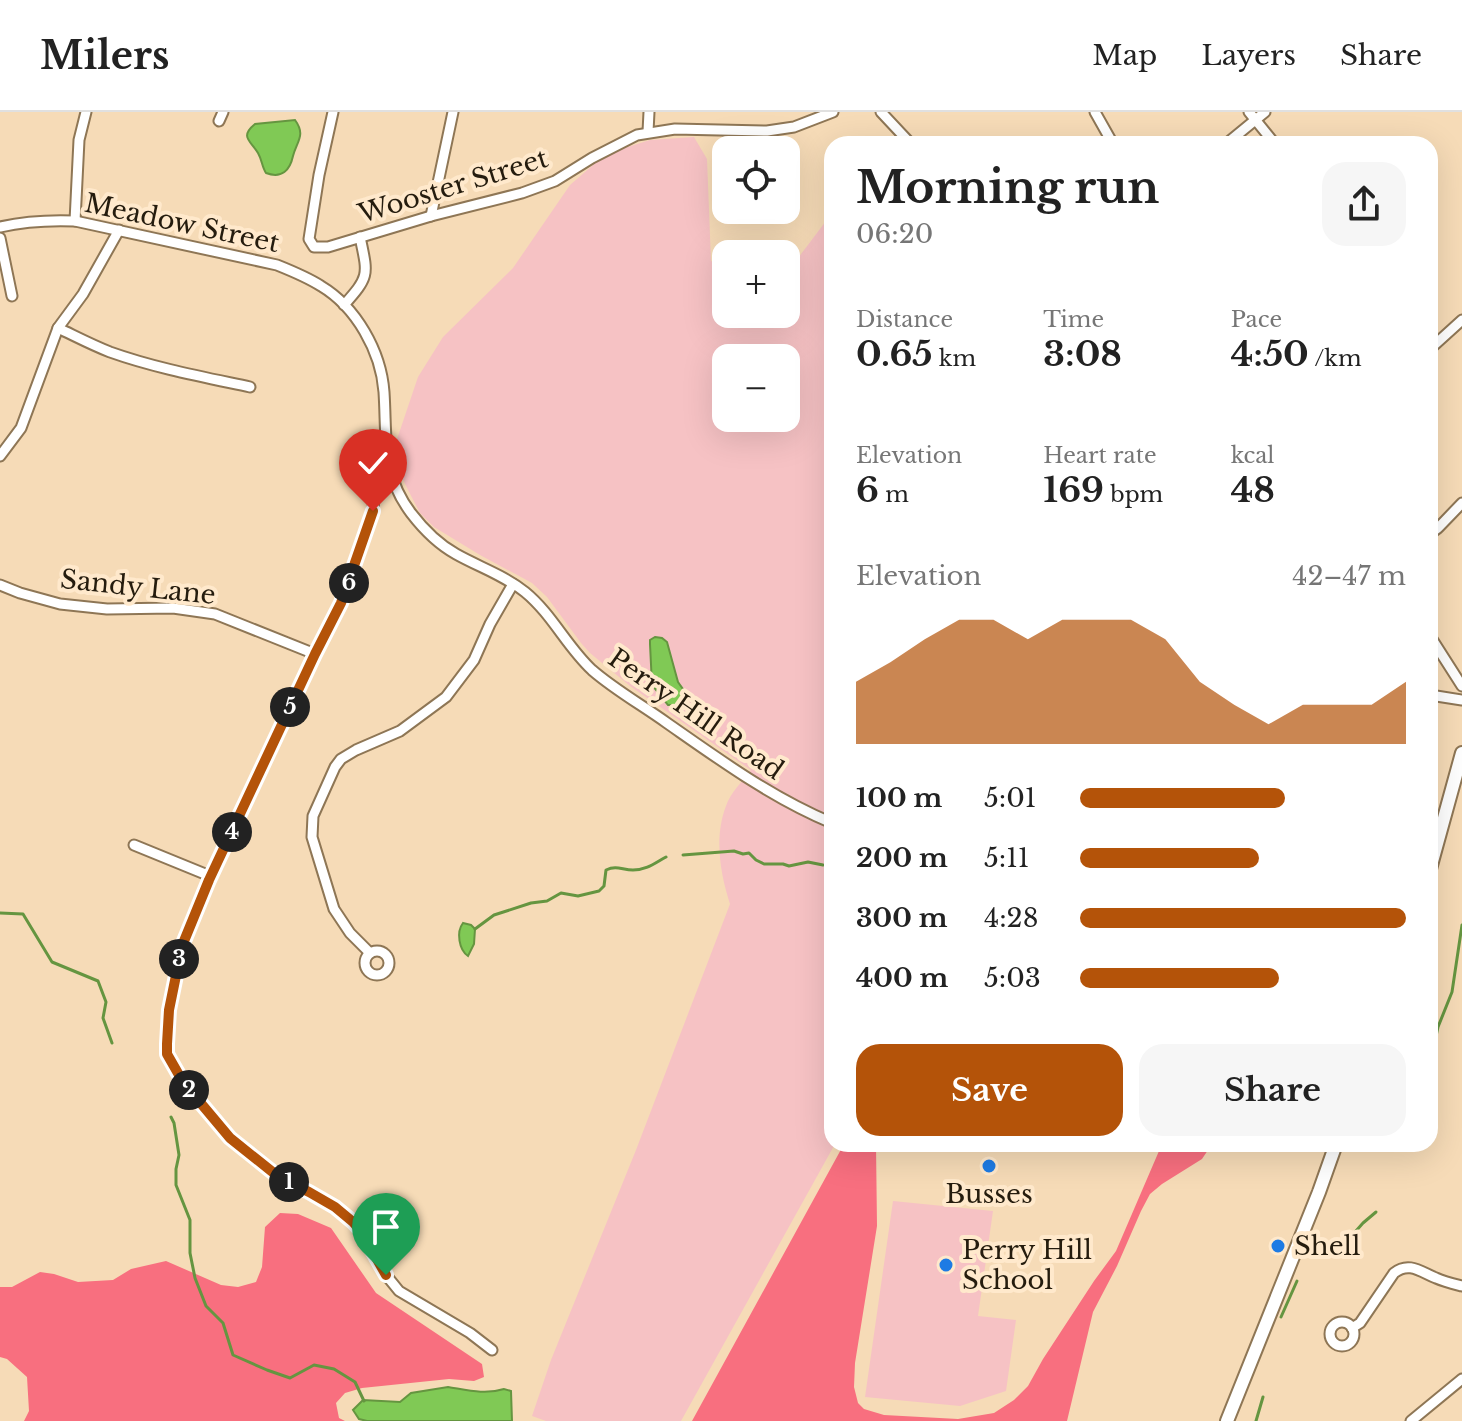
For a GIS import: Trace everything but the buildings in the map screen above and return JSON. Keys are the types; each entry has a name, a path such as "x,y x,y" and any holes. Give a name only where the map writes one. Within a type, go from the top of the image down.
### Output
{"main road":[{"path":"1438,826 1462,753"},
{"path":"1227,1421 1333,1152"}],"street":[{"path":"75,221 79,140 86,112"},
{"name":"Wooster Street","path":"333,112 309,239 314,247 328,247 522,193 555,181 592,158 648,132 675,129 767,131 794,127 833,112"},
{"path":"431,216 453,112"},
{"path":"648,132 649,112"},
{"path":"881,112 904,136"},
{"path":"1095,112 1108,136"},
{"path":"1233,136 1252,116 1265,112"},
{"path":"1252,116 1268,136"},
{"name":"Meadow Street","path":"0,227 46,220 75,221 277,265 323,286 344,305"},
{"path":"0,456 21,428 58,328 83,294 119,230"},
{"path":"344,305 361,285 366,269 360,237"},
{"path":"0,238 12,296"},
{"name":"Perry Hill Road","path":"344,305 365,333 378,360 384,388 387,462 408,509 428,533 454,553 513,584 539,606 582,660 603,679 739,773 789,804 824,819"},
{"path":"1438,338 1462,320"},
{"path":"58,328 108,351 171,371 250,387"},
{"path":"387,462 376,472 373,511 341,603 210,876 182,946 169,1010 167,1054 183,1082 230,1138 280,1178 335,1207 353,1222 399,1291 470,1333 492,1350"},
{"path":"1438,528 1462,503"},
{"path":"370,953 361,946 334,909 312,837 313,816 341,759 400,731 446,697 474,660 513,584"},
{"name":"Sandy Lane","path":"0,585 60,604 107,609 173,608 215,614 315,654"},
{"path":"1438,648 1462,686"},
{"path":"1438,696 1462,700"},
{"path":"134,845 210,876"},
{"path":"1352,1328 1360,1323 1394,1273 1403,1267 1415,1268 1462,1286"},
{"path":"1411,1421 1462,1379"}],"shaded area":[{"path":"295,120 300,138 290,165 281,174 266,173 248,139 250,128 255,124"},
{"path":"694,137 707,159 712,328 800,328 800,255 824,224 824,1152 831,1152 681,1421 546,1421 532,1416 551,1360 730,904 721,868 720,830 728,801 751,770 630,686 590,653 547,597 532,583 434,527 420,513 408,490 394,448 418,377 443,337 513,268 570,185 600,159 650,140"},
{"path":"655,637 667,642 678,682 690,699 685,705 668,705 652,685 650,640"},
{"path":"463,923 475,929 474,944 468,956 462,950 460,941"},
{"path":"840,1152 876,1152 877,1226 855,1363 854,1387 858,1403 864,1409 884,1415 958,1419 994,1413 1028,1386 1116,1251 1159,1152 1207,1152 1202,1159 1150,1194 1141,1211 1093,1312 1067,1421 692,1421"},
{"path":"893,1201 993,1211 978,1316 1016,1320 1006,1391 960,1406 865,1397"},
{"path":"280,1213 298,1214 331,1228 376,1293 482,1364 484,1377 474,1381 449,1379 362,1388 345,1393 336,1403 339,1418 345,1421 24,1421 29,1411 27,1377 7,1359 0,1357 0,1287 12,1287 40,1272 78,1282 113,1280 131,1269 166,1261 221,1285 238,1287 256,1282 262,1267 265,1227"},
{"path":"448,1387 511,1391 512,1421 367,1421 359,1419 353,1410 363,1400 400,1402 411,1393"}],"waterway":[{"path":"683,855 734,851 749,853 764,864 789,866 808,862 823,865"},
{"path":"475,929 494,915 547,901 561,893 578,896 599,891 604,886 606,870 643,869 666,857"},
{"path":"0,913 23,914 52,962 98,981 106,1002 103,1018 112,1043"},
{"path":"1438,1027 1452,992 1462,925"},
{"path":"171,1117 179,1155 176,1185 190,1220 190,1253 195,1278 206,1306 223,1323 233,1355 290,1378 314,1365 334,1369 355,1382 364,1401"},
{"path":"1348,1240 1376,1212"},
{"path":"1281,1317 1297,1281"},
{"path":"1256,1421 1263,1397"}],"place":[{"name":"Busses","path":"989,1166"},
{"name":"Shell","path":"1278,1246"},
{"name":"Perry Hill School","path":"946,1265"}],"route":[{"path":"373,511 341,603 209,880 182,946 169,1010 167,1054 183,1082 230,1138 280,1178 335,1207 353,1222 386,1275"}]}
